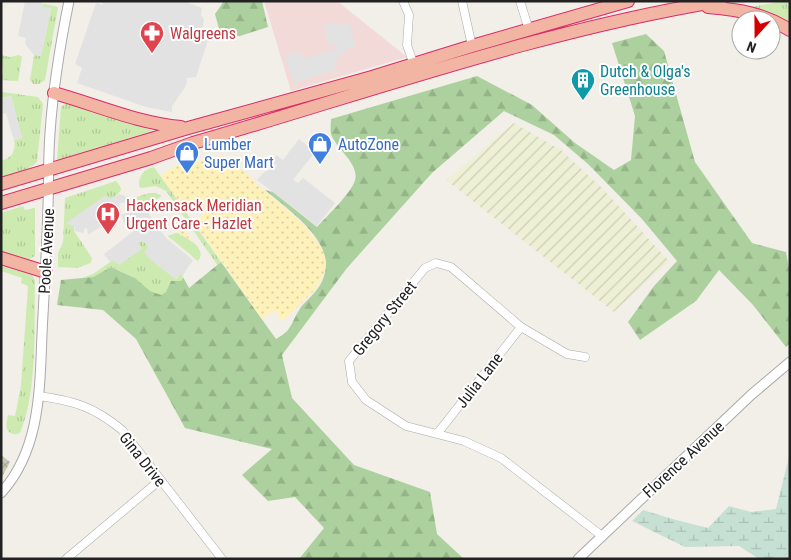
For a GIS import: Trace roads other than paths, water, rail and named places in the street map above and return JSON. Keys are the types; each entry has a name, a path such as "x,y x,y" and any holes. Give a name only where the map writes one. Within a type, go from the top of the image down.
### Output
{"highway":[{"path":"1,184 188,128 358,82 472,46 628,1"},
{"path":"1,203 151,158 193,143 497,53 585,29 720,1"},
{"path":"694,6 744,11 774,21 790,30"},
{"path":"54,93 145,122 188,128"},
{"path":"1,258 46,272"}],"street":[{"name":"Poole Avenue","path":"1,493 14,477 22,462 28,445 39,396 46,272 50,134 60,45 69,1"},
{"path":"403,1 409,15 407,45 414,64"},
{"path":"462,1 472,46"},
{"path":"520,1 529,30"},
{"name":"Gregory Street","path":"585,357 567,354 521,326 451,267 436,263 424,268 349,361 352,382 366,400 406,426 464,441 501,458 602,536"},
{"name":"Julia Lane","path":"437,434 521,326"},
{"name":"Florence Avenue","path":"578,559 751,395 790,362"},
{"name":"Gina Drive","path":"39,396 68,400 89,408 106,417 122,430 222,559"},
{"path":"66,559 160,480"}],"place":[{"name":"Walgreens","path":"152,54"},
{"name":"Dutch & Olga's Greenhouse","path":"583,101"},
{"name":"AutoZone","path":"320,165"},
{"name":"Lumber Super Mart","path":"187,174"},
{"name":"Hackensack Meridian Urgent Care - Hazlet","path":"108,235"}]}
